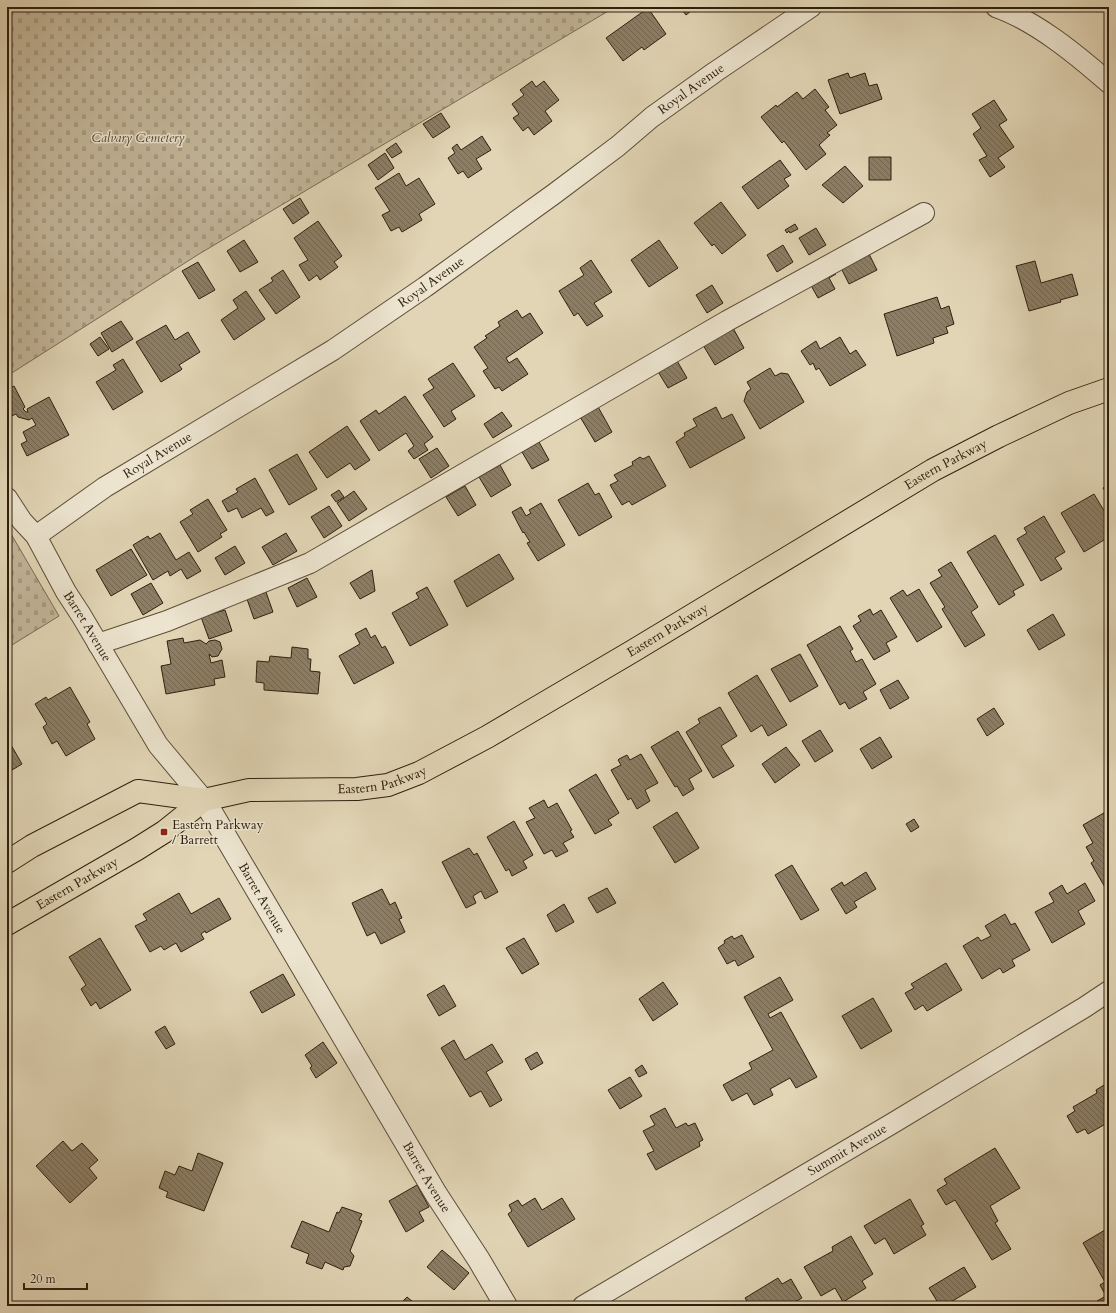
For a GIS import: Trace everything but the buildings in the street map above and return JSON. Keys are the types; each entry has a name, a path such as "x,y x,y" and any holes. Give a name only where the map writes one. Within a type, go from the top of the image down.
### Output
{"main road":[{"name":"Eastern Parkway","path":"7,862 32,846 138,791 204,800 249,790 357,788 388,784 419,773 487,737 633,651 933,470 1034,419 1069,403 1109,389"},
{"name":"Eastern Parkway","path":"7,924 157,836 204,800"}],"street":[{"name":"Royal Avenue","path":"36,536 105,487 333,350 425,287 554,194 618,146 652,117 811,7"},
{"path":"996,7 1016,16 1047,34 1087,64 1109,83"},
{"path":"98,644 167,621 310,563 727,321 924,214"},
{"name":"Barret Avenue","path":"7,498 22,521 36,536 66,592 158,745 204,800 436,1194 479,1260 506,1306"},
{"name":"Summit Avenue","path":"583,1306 886,1128 1085,1007 1109,990"}],"green space":[{"name":"Calvary Cemetery","path":"7,7 615,7 199,254 7,376"},
{"path":"7,527 59,616 7,648"}],"place":[{"name":"Eastern Parkway / Barrett","path":"164,832"}]}
